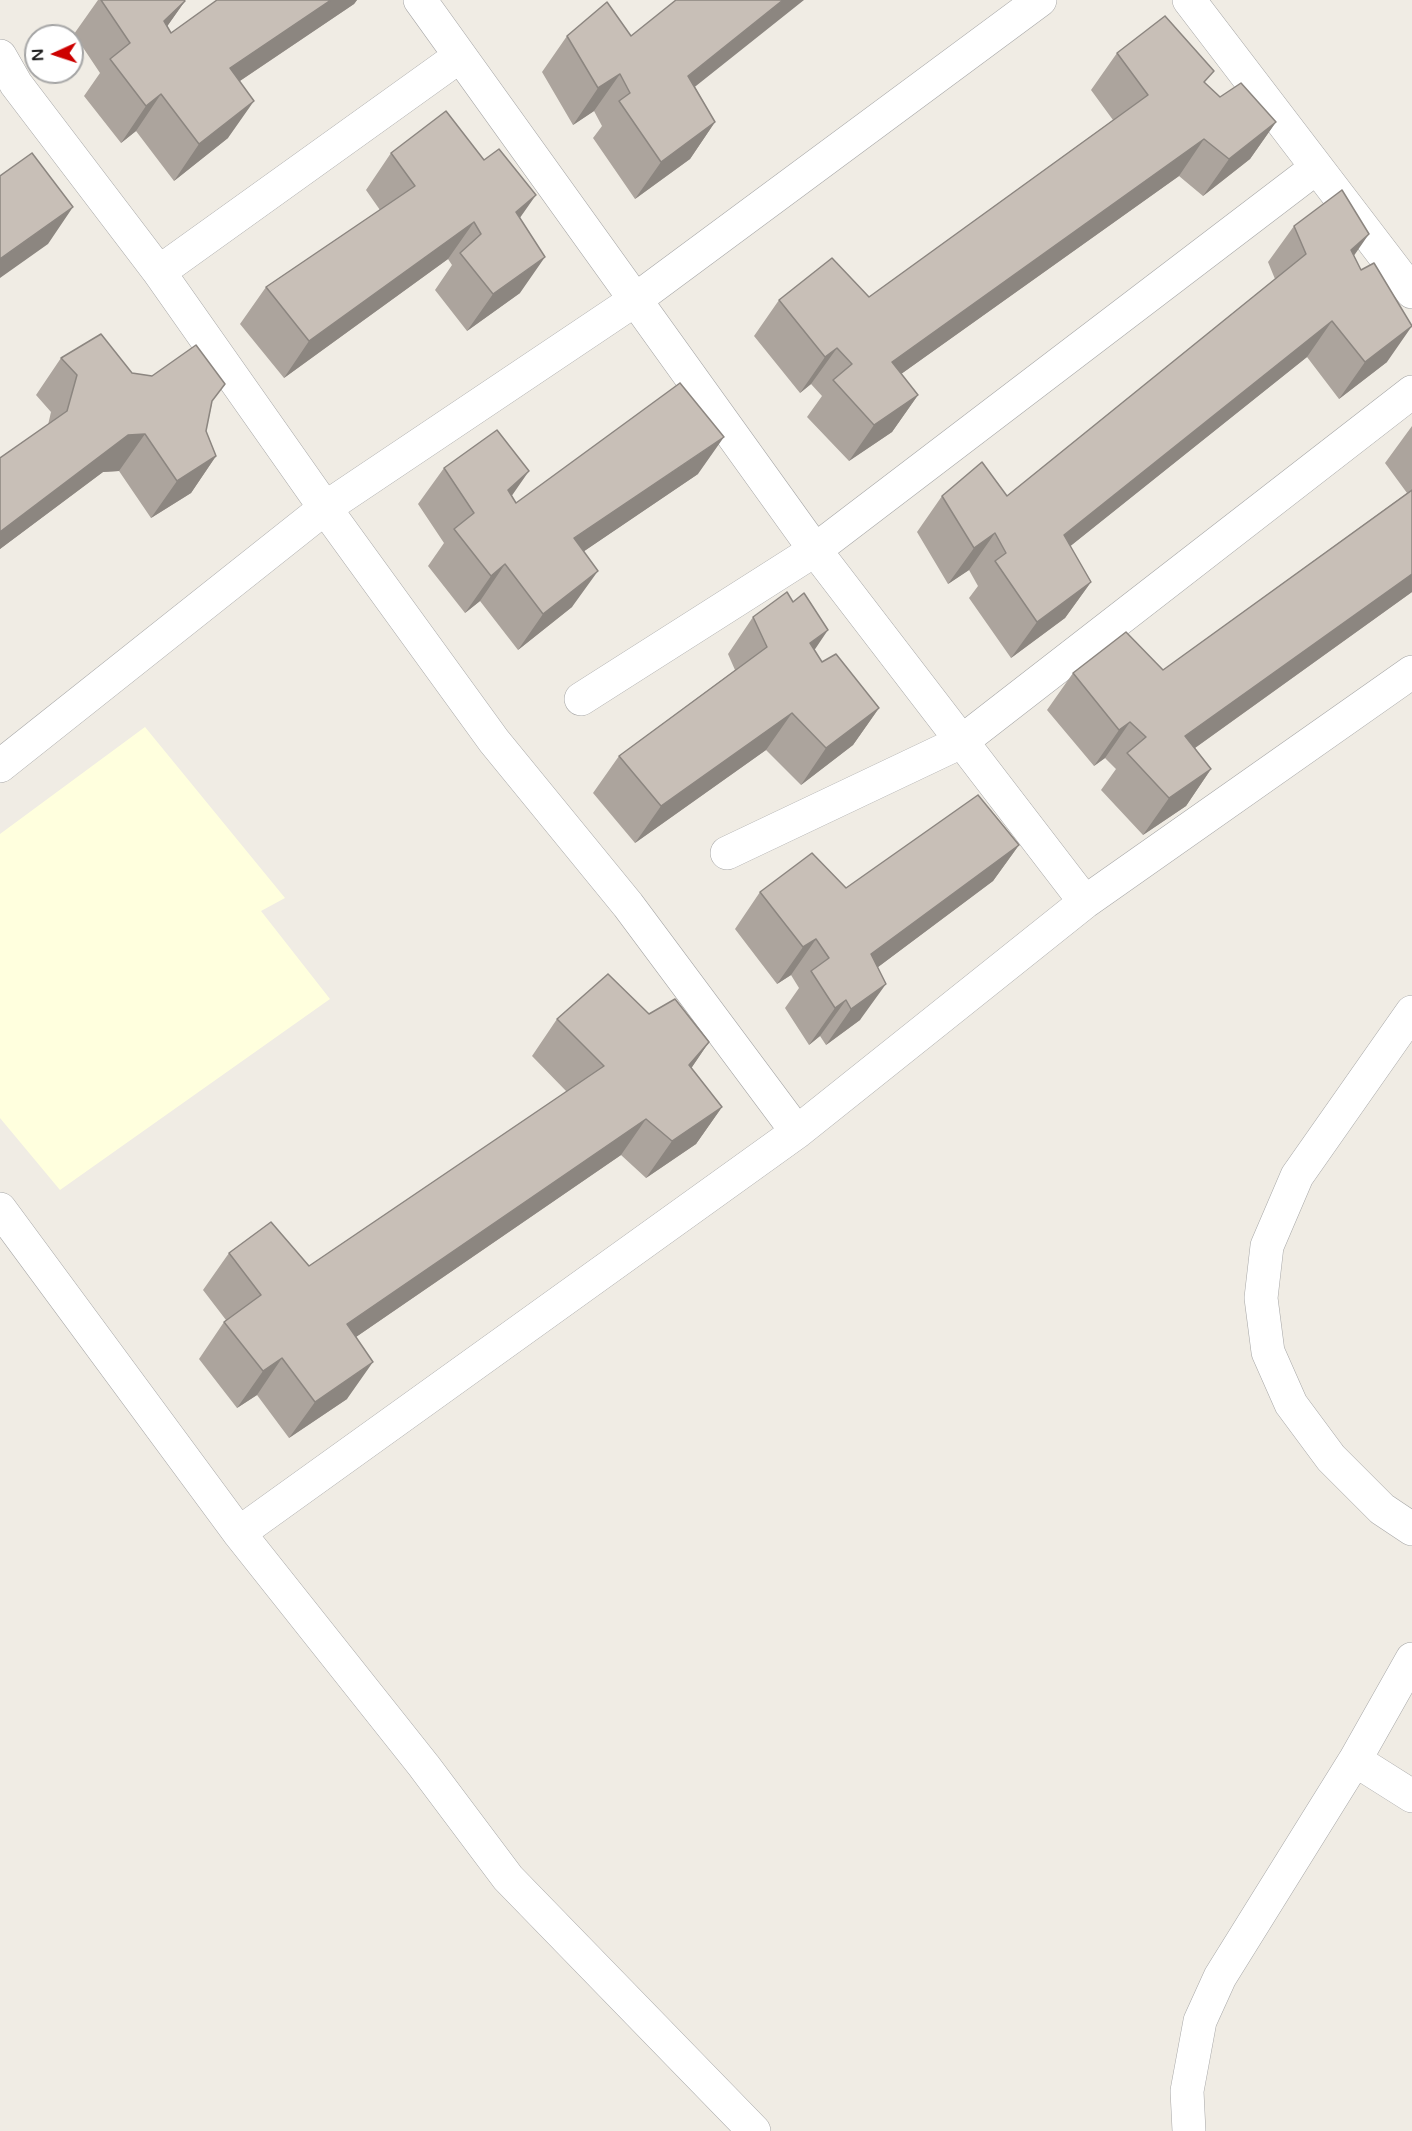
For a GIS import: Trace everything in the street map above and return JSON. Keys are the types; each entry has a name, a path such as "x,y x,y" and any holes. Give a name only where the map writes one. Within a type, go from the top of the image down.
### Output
{"street":[{"path":"420,0 815,550 1085,902"},
{"path":"0,766 325,508 635,300 1040,0"},
{"path":"1189,0 1412,292"},
{"path":"159,272 460,56"},
{"path":"5,78 159,272 325,508 494,741 628,905 797,1132"},
{"path":"580,699 815,550 1316,168"},
{"path":"727,853 961,742 1412,392"},
{"path":"239,1533 797,1132 1085,902 1412,672"},
{"path":"1412,1012 1297,1176 1267,1246 1261,1298 1268,1352 1291,1404 1331,1458 1382,1509 1412,1529"},
{"path":"0,1209 239,1533 416,1757 508,1878 754,2131"},
{"path":"1189,2131 1187,2091 1200,2020 1220,1977 1355,1760 1412,1659"},
{"path":"1355,1760 1412,1796"}],"shaded area":[{"path":"145,727 285,898 261,911 330,999 60,1190 0,1118 0,834"}],"building":[{"path":"101,0 184,0 164,21 171,33 217,0 331,0 230,68 254,101 199,144 161,94 146,106 110,59 130,43"},
{"path":"676,0 783,0 688,76 715,122 661,162 619,101 630,93 620,74 598,88 567,36 607,2 631,36"},
{"path":"1165,16 1214,71 1204,82 1220,97 1241,83 1276,122 1229,159 1204,139 892,362 918,395 874,425 833,380 852,364 837,348 825,357 779,300 832,258 869,297 1148,95 1117,53"},
{"path":"446,111 484,160 499,149 536,195 516,212 545,257 493,294 460,253 481,234 474,222 309,341 266,287 415,186 391,153"},
{"path":"32,153 73,207 0,259 0,176"},
{"path":"1342,190 1369,234 1351,250 1361,270 1374,263 1412,326 1365,362 1332,321 1064,535 1091,582 1037,622 995,561 1006,553 995,533 974,548 942,496 982,462 1007,496 1306,254 1294,226"},
{"path":"101,334 132,373 152,376 196,345 225,384 212,401 206,431 216,456 177,481 145,434 128,435 0,532 0,458 67,411 77,375 61,358"},
{"path":"680,383 724,437 574,538 598,571 543,614 505,564 491,576 454,529 474,513 444,468 497,430 529,471 508,490 516,503"},
{"path":"1412,490 1412,574 1185,736 1211,769 1169,798 1127,753 1146,737 1130,722 1119,730 1073,673 1126,632 1163,670"},
{"path":"787,592 793,602 804,593 828,630 810,643 822,662 836,654 879,708 826,748 792,713 661,806 619,756 767,647 753,617"},
{"path":"978,795 1019,845 871,954 886,984 851,1009 846,1000 835,1008 811,971 829,958 816,939 803,947 760,892 812,853 846,888"},
{"path":"608,974 649,1014 675,999 709,1042 689,1065 722,1107 672,1141 646,1119 347,1324 373,1362 315,1402 282,1358 263,1371 224,1322 261,1295 229,1253 271,1222 309,1266 604,1066 557,1019"}]}
